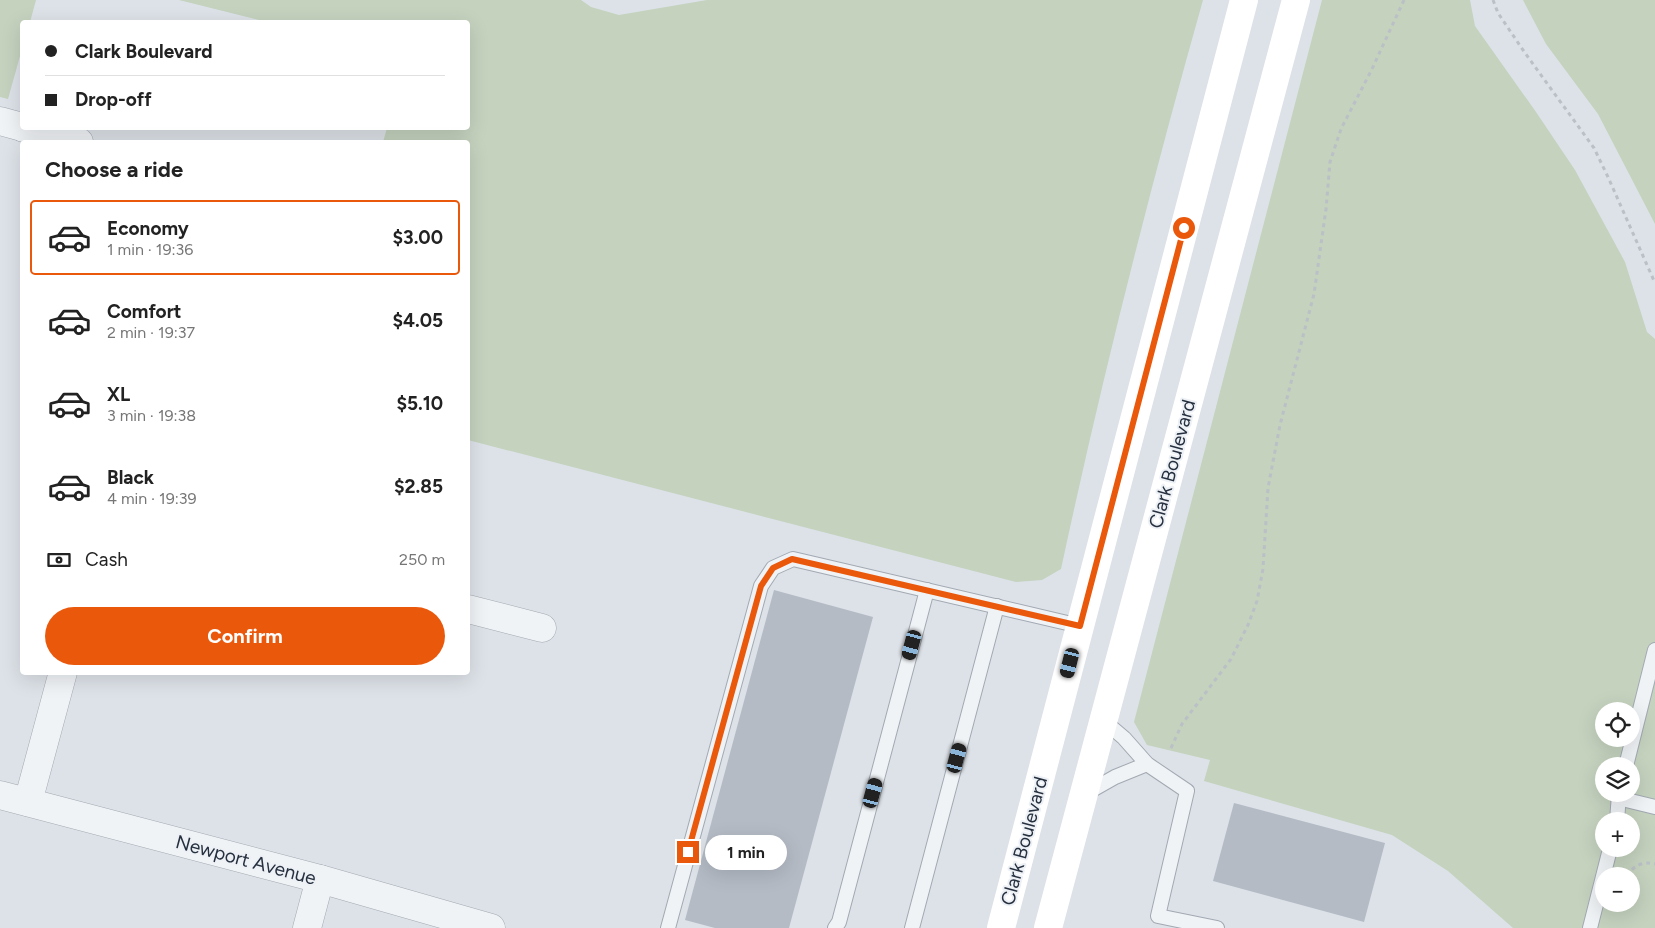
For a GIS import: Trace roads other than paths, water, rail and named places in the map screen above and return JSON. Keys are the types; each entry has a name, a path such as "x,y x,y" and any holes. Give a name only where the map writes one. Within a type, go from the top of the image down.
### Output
{"main road":[{"name":"Clark Boulevard","path":"1001,928 1244,0"},
{"name":"Clark Boulevard","path":"1048,928 1296,0"}],"street":[{"path":"0,121 20,126"},
{"path":"34,130 72,140"},
{"path":"470,610 542,628"},
{"path":"28,802 62,675"},
{"name":"Newport Avenue","path":"0,795 320,879 491,928"},
{"path":"307,928 320,879"}],"lane":[{"path":"668,928 761,586 773,568 792,559 1080,626"},
{"path":"835,928 839,922 927,590"},
{"path":"912,928 997,606"},
{"path":"1628,757 1655,650"},
{"path":"1104,721 1124,738 1147,764 1187,791 1158,916 1217,928"},
{"path":"1085,794 1114,777 1147,764"},
{"path":"1639,802 1655,807"},
{"path":"1590,928 1608,857"}]}
